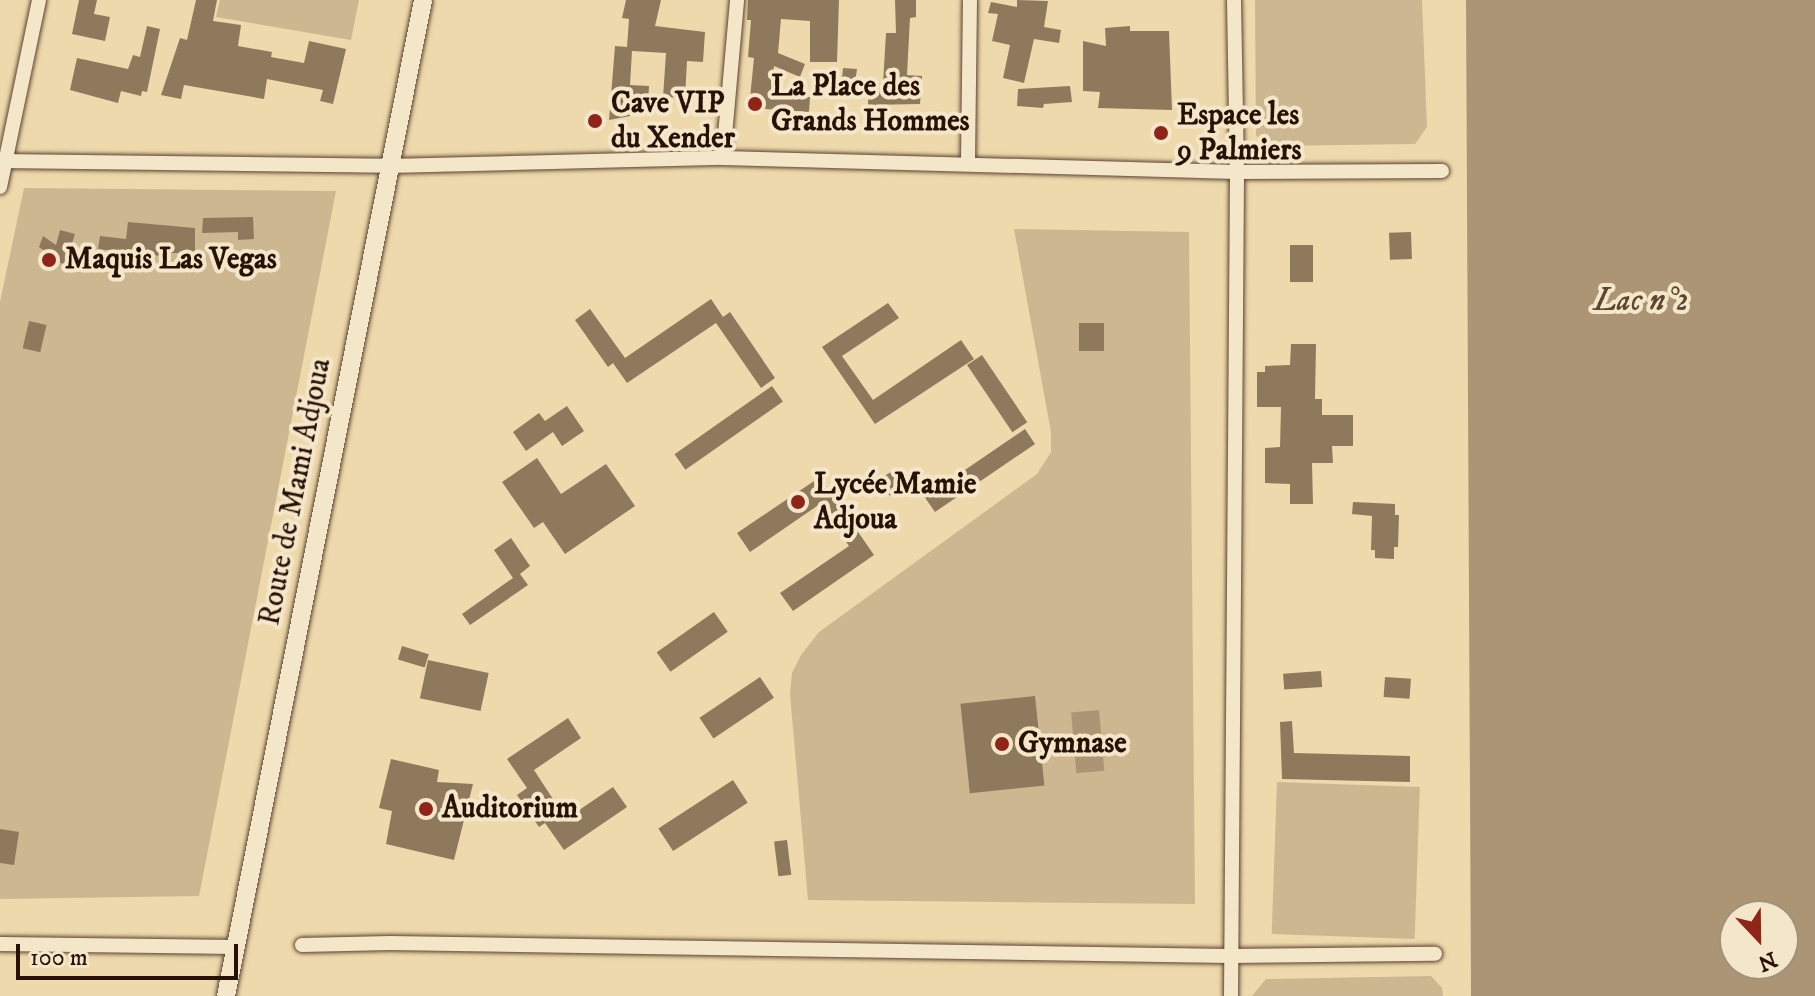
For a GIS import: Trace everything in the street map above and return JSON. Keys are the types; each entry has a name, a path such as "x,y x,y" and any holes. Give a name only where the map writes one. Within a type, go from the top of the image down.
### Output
{"street":[{"path":"0,187 39,0"},
{"name":"Route de Mami Adjoua","path":"226,996 423,0"},
{"path":"723,158 737,0"},
{"path":"968,162 970,0"},
{"path":"1231,996 1237,172 1234,0"},
{"path":"3,161 388,166 723,158 968,162 1237,172 1442,171"},
{"path":"302,945 390,943 1230,956 1435,954"},
{"path":"0,944 236,947"}],"shaded area":[{"path":"220,0 359,0 351,40 216,17"},
{"path":"1255,0 1422,0 1427,127 1415,144 1265,146 1256,135"},
{"path":"24,188 336,191 199,896 0,899 0,302"},
{"path":"1014,229 1189,232 1195,904 808,900 790,694 792,673 801,655 819,632 1037,474 1051,452 1051,432"},
{"path":"1277,782 1420,787 1415,939 1272,934"},
{"path":"1431,976 1442,988 1443,996 1252,996 1266,979"}],"water":[{"name":"Lac n°2","path":"1466,0 1815,0 1815,996 1471,996"},
{"path":"1099,710 1104,771 1076,773 1071,712"}],"building":[{"path":"79,0 97,0 94,14 110,17 105,41 72,34"},
{"path":"196,0 217,0 213,21 241,25 238,46 272,52 271,57 304,63 309,41 346,49 333,104 320,101 323,90 267,79 264,99 184,85 181,99 161,95 180,38 187,40"},
{"path":"626,0 661,0 655,26 705,32 703,62 687,61 685,98 663,97 666,53 632,51 630,85 649,86 648,103 627,101 630,116 609,120 615,46 627,47 629,19 622,18"},
{"path":"748,0 839,0 837,62 810,62 810,21 781,19 778,53 805,64 800,77 774,66 771,95 810,97 809,112 749,108 754,58 748,57 751,20 747,20"},
{"path":"895,0 916,0 916,17 910,18 907,75 922,76 920,104 868,105 869,83 883,83 886,33 896,33"},
{"path":"1017,0 1048,1 1044,27 1061,30 1059,43 1034,39 1024,83 1003,78 1010,45 992,41 998,14 988,13 991,2 1017,7"},
{"path":"147,26 160,29 147,92 142,91 141,96 121,91 118,103 70,90 77,58 128,69 133,55 140,57"},
{"path":"1130,26 1130,31 1169,31 1172,110 1098,108 1100,92 1083,91 1083,41 1106,46 1105,28"},
{"path":"843,68 857,69 855,82 842,80"},
{"path":"1070,86 1072,102 1044,104 1043,108 1017,106 1018,89"},
{"path":"253,217 254,239 238,240 238,232 202,233 203,218"},
{"path":"128,222 195,228 195,253 168,253 167,257 139,253 125,258 123,252 98,249 100,236 126,239"},
{"path":"60,230 75,234 65,266 39,247 43,236 56,245"},
{"path":"1411,232 1412,259 1390,260 1389,233"},
{"path":"1290,245 1313,245 1313,282 1290,282"},
{"path":"711,299 723,317 730,312 775,378 761,388 716,323 627,383 613,363 608,367 575,320 590,309 625,358"},
{"path":"888,303 899,318 842,356 873,400 961,340 974,359 875,424 822,347"},
{"path":"29,321 47,325 40,352 23,348"},
{"path":"1079,323 1104,323 1104,351 1079,351"},
{"path":"1291,344 1316,344 1315,399 1322,399 1322,415 1353,415 1353,446 1332,446 1333,463 1312,463 1313,504 1290,504 1290,484 1265,483 1265,448 1280,447 1281,407 1257,407 1257,372 1265,372 1265,366 1290,365"},
{"path":"982,355 1027,422 1012,432 967,365"},
{"path":"772,386 783,402 685,470 675,454"},
{"path":"567,406 584,431 562,446 553,432 526,451 513,432 539,413 545,421"},
{"path":"1025,429 1035,444 935,512 919,489 931,480 937,489"},
{"path":"537,458 561,494 606,464 635,506 565,554 543,522 534,528 502,482"},
{"path":"894,472 905,479 906,484 899,495 894,496 883,489 882,484 889,473"},
{"path":"820,477 874,555 793,611 780,593 849,546 820,504 750,552 737,533"},
{"path":"1353,502 1395,504 1395,515 1399,515 1398,547 1394,547 1394,559 1375,558 1375,550 1371,550 1372,516 1352,514"},
{"path":"511,538 530,566 520,574 528,585 470,625 462,614 513,578 494,550"},
{"path":"714,612 728,632 670,672 657,652"},
{"path":"402,646 429,654 425,668 398,659"},
{"path":"428,660 489,673 481,711 420,698"},
{"path":"1321,671 1322,687 1284,690 1283,674"},
{"path":"760,677 774,698 713,739 699,718"},
{"path":"1385,677 1411,679 1410,699 1384,697"},
{"name":"Gymnase","path":"1035,696 1044,786 970,793 960,704"},
{"path":"568,718 581,738 534,770 566,819 613,787 627,807 564,850 545,823 539,827 517,795 527,788 507,759"},
{"path":"1292,721 1294,753 1410,756 1410,782 1282,779 1280,722"},
{"name":"Auditorium","path":"391,759 439,770 437,782 473,784 454,860 386,844 392,811 379,808"},
{"path":"733,780 748,803 673,851 658,828"},
{"path":"0,829 19,832 14,865 0,863"},
{"path":"787,840 791,875 778,876 774,842"}],"place":[{"name":"La Place des Grands Hommes","path":"755,104"},
{"name":"Cave VIP du Xender","path":"595,121"},
{"name":"Espace les 9 Palmiers","path":"1161,133"},
{"name":"Maquis Las Vegas","path":"49,260"},
{"name":"Lycée Mamie Adjoua","path":"798,502"},
{"name":"Gymnase","path":"1002,744"},
{"name":"Auditorium","path":"426,809"}]}
